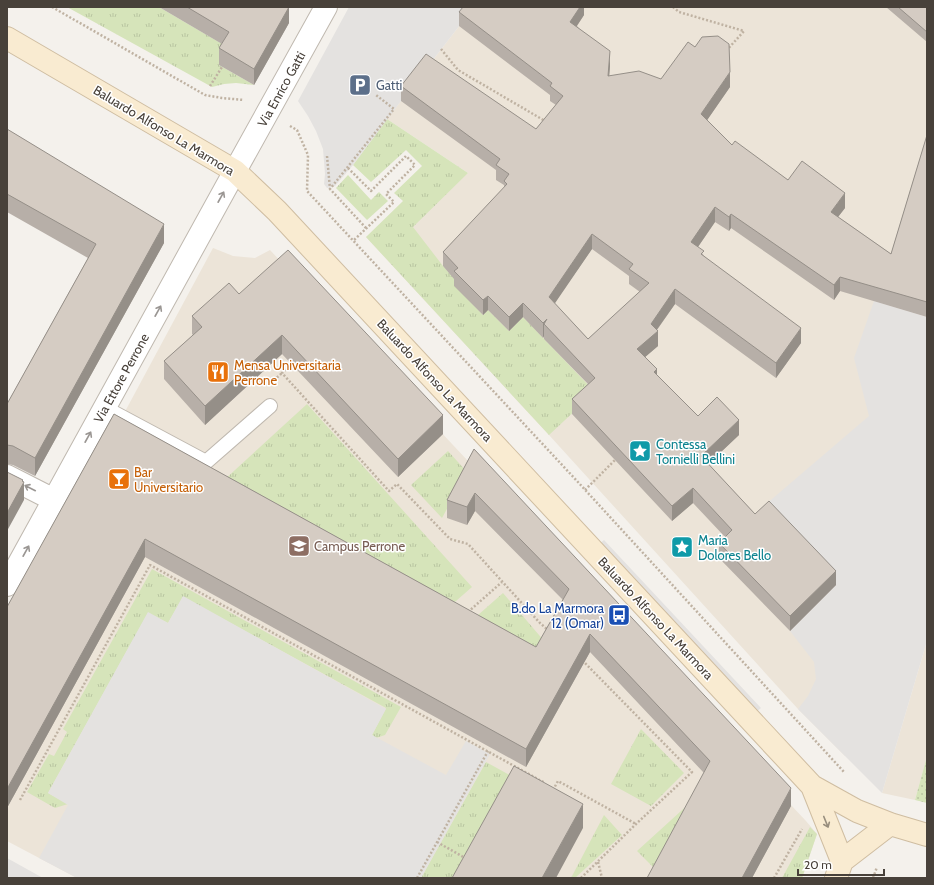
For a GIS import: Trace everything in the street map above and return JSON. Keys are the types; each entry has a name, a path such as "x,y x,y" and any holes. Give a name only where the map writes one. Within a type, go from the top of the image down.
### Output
{"street":[{"name":"Via Enrico Gatti","path":"235,171 326,7"},
{"name":"Baluardo Alfonso La Marmora","path":"7,38 235,171 277,210 812,786 857,811 890,824 927,835"},
{"name":"Via Ettore Perrone","path":"7,585 235,171"},
{"path":"7,476 54,500"},
{"name":"Baluardo Alfonso La Marmora","path":"812,786 839,869"},
{"path":"839,869 890,824"}],"lane":[{"path":"105,408 206,462 270,406"}],"path":[{"path":"52,7 205,95 222,98 243,99 247,102"},
{"path":"673,7 679,12 744,32 724,54"},
{"path":"441,49 458,70 548,123"},
{"path":"210,86 222,67"},
{"path":"330,189 394,109 376,95"},
{"path":"288,124 297,130 308,155 307,191 585,490 846,776"},
{"path":"327,156 330,189 366,228"},
{"path":"348,168 371,191 406,156 415,165 386,194 394,202 353,241"},
{"path":"266,388 292,364"},
{"path":"282,373 389,491 397,484 450,540 468,544 549,631"},
{"path":"585,490 615,460"},
{"path":"20,800 150,565 524,770 554,789"},
{"path":"463,616 502,582"},
{"path":"581,878 692,772 583,662"},
{"path":"409,708 412,704"},
{"path":"417,878 488,751"},
{"path":"520,777 524,770"},
{"path":"550,796 558,781 636,824"},
{"path":"774,878 802,828"},
{"path":"437,842 471,861"},
{"path":"598,862 602,878"}],"shaded area":[{"name":"Gatti","path":"349,7 474,7 353,165 335,186 327,188 324,184 325,174 323,149 316,131 298,101"},
{"path":"474,7 927,7 927,317 874,301 869,416 845,756 798,709 549,435 366,237 468,173 387,119"},
{"name":"Campus Perrone","path":"213,248 233,256 255,258 270,250 806,821 817,834 802,878 77,878 7,841 7,626"},
{"path":"874,301 927,317 927,641 882,793 798,709 808,696 816,679 814,662 790,631 836,585 765,505 869,416 854,358"},
{"path":"604,540 761,708 755,713 598,545"},
{"path":"183,596 386,709 372,735 446,775 466,741 490,754 421,878 77,878 39,858 68,805 48,793 148,612 168,623"},
{"path":"927,641 927,756 915,800 882,793"},
{"path":"7,858 43,878 7,878"}],"green space":[{"path":"67,7 159,7 229,48 219,65 254,85 236,83 212,87"},
{"path":"387,119 468,173 413,227 458,283 455,286 483,315 488,310 509,331 523,317 595,392 549,435 366,237 403,201 394,193 422,166 406,150 371,182 353,165"},
{"path":"348,175 371,200 379,192 388,201 367,220 336,188"},
{"path":"307,404 472,587 448,608 223,481"},
{"path":"448,451 467,472 442,518 411,485"},
{"path":"152,569 401,707 385,735 376,738 372,735 386,708 183,597 168,623 148,613 48,793 68,804 55,808 27,792 49,754 54,756 67,732 63,729"},
{"path":"503,593 545,642 535,659 469,623"},
{"path":"641,729 684,773 651,806 611,784"},
{"path":"927,756 927,803 915,800"},
{"path":"486,762 517,779 462,878 421,878"},
{"path":"703,791 659,873 637,851"},
{"path":"604,815 622,835 575,878 571,878"},
{"path":"810,827 817,834 802,878 782,878"}],"building":[{"path":"187,7 289,7 254,69 219,48 229,32"},
{"path":"463,7 580,7 570,22 610,51 608,76 639,71 661,79 688,42 695,47 702,37 718,36 729,44 730,72 701,114 732,145 735,141 788,180 802,161 845,193 831,212 891,254 927,135 927,302 840,277 834,285 731,214 729,217 715,207 691,242 704,251 701,254 801,328 776,363 675,289 651,324 658,331 637,349 657,369 654,372 698,416 717,397 739,420 701,456 755,514 769,501 836,571 790,616 719,543 732,530 693,488 672,506 572,399 595,378 544,324 547,319 543,323 523,303 509,317 488,296 483,300 454,271 458,268 443,252 507,184 504,181 509,174 496,165 500,159 401,86 426,54 536,129 563,96 550,86 552,83 459,12","holes":["592,234 633,264 629,269 649,283 588,339 549,297"]},
{"path":"898,7 927,7 927,32"},
{"path":"7,129 164,224 35,458 13,446 7,445 7,404 96,244 7,194"},
{"name":"Mensa Universitaria Perrone","path":"288,250 443,415 398,459 282,335 205,406 164,361 202,327 192,316 229,283 239,294"},
{"path":"114,414 536,647 569,589 475,493 467,507 447,500 474,449 791,788 742,878 647,878 710,761 590,634 526,749 145,539 7,789 7,607"},
{"path":"7,472 23,480 22,481 24,482 7,513"},
{"path":"514,766 583,804 542,878 452,878"}],"place":[{"name":"Gatti","path":"360,85"},
{"name":"Mensa Universitaria Perrone","path":"218,372"},
{"name":"Contessa Tornielli Bellini","path":"640,451"},
{"name":"Bar Universitario","path":"119,479"},
{"name":"Campus Perrone","path":"299,546"},
{"name":"Maria Dolores Bello","path":"682,547"},
{"name":"B.do La Marmora 12 (Omar)","path":"619,615"}]}
